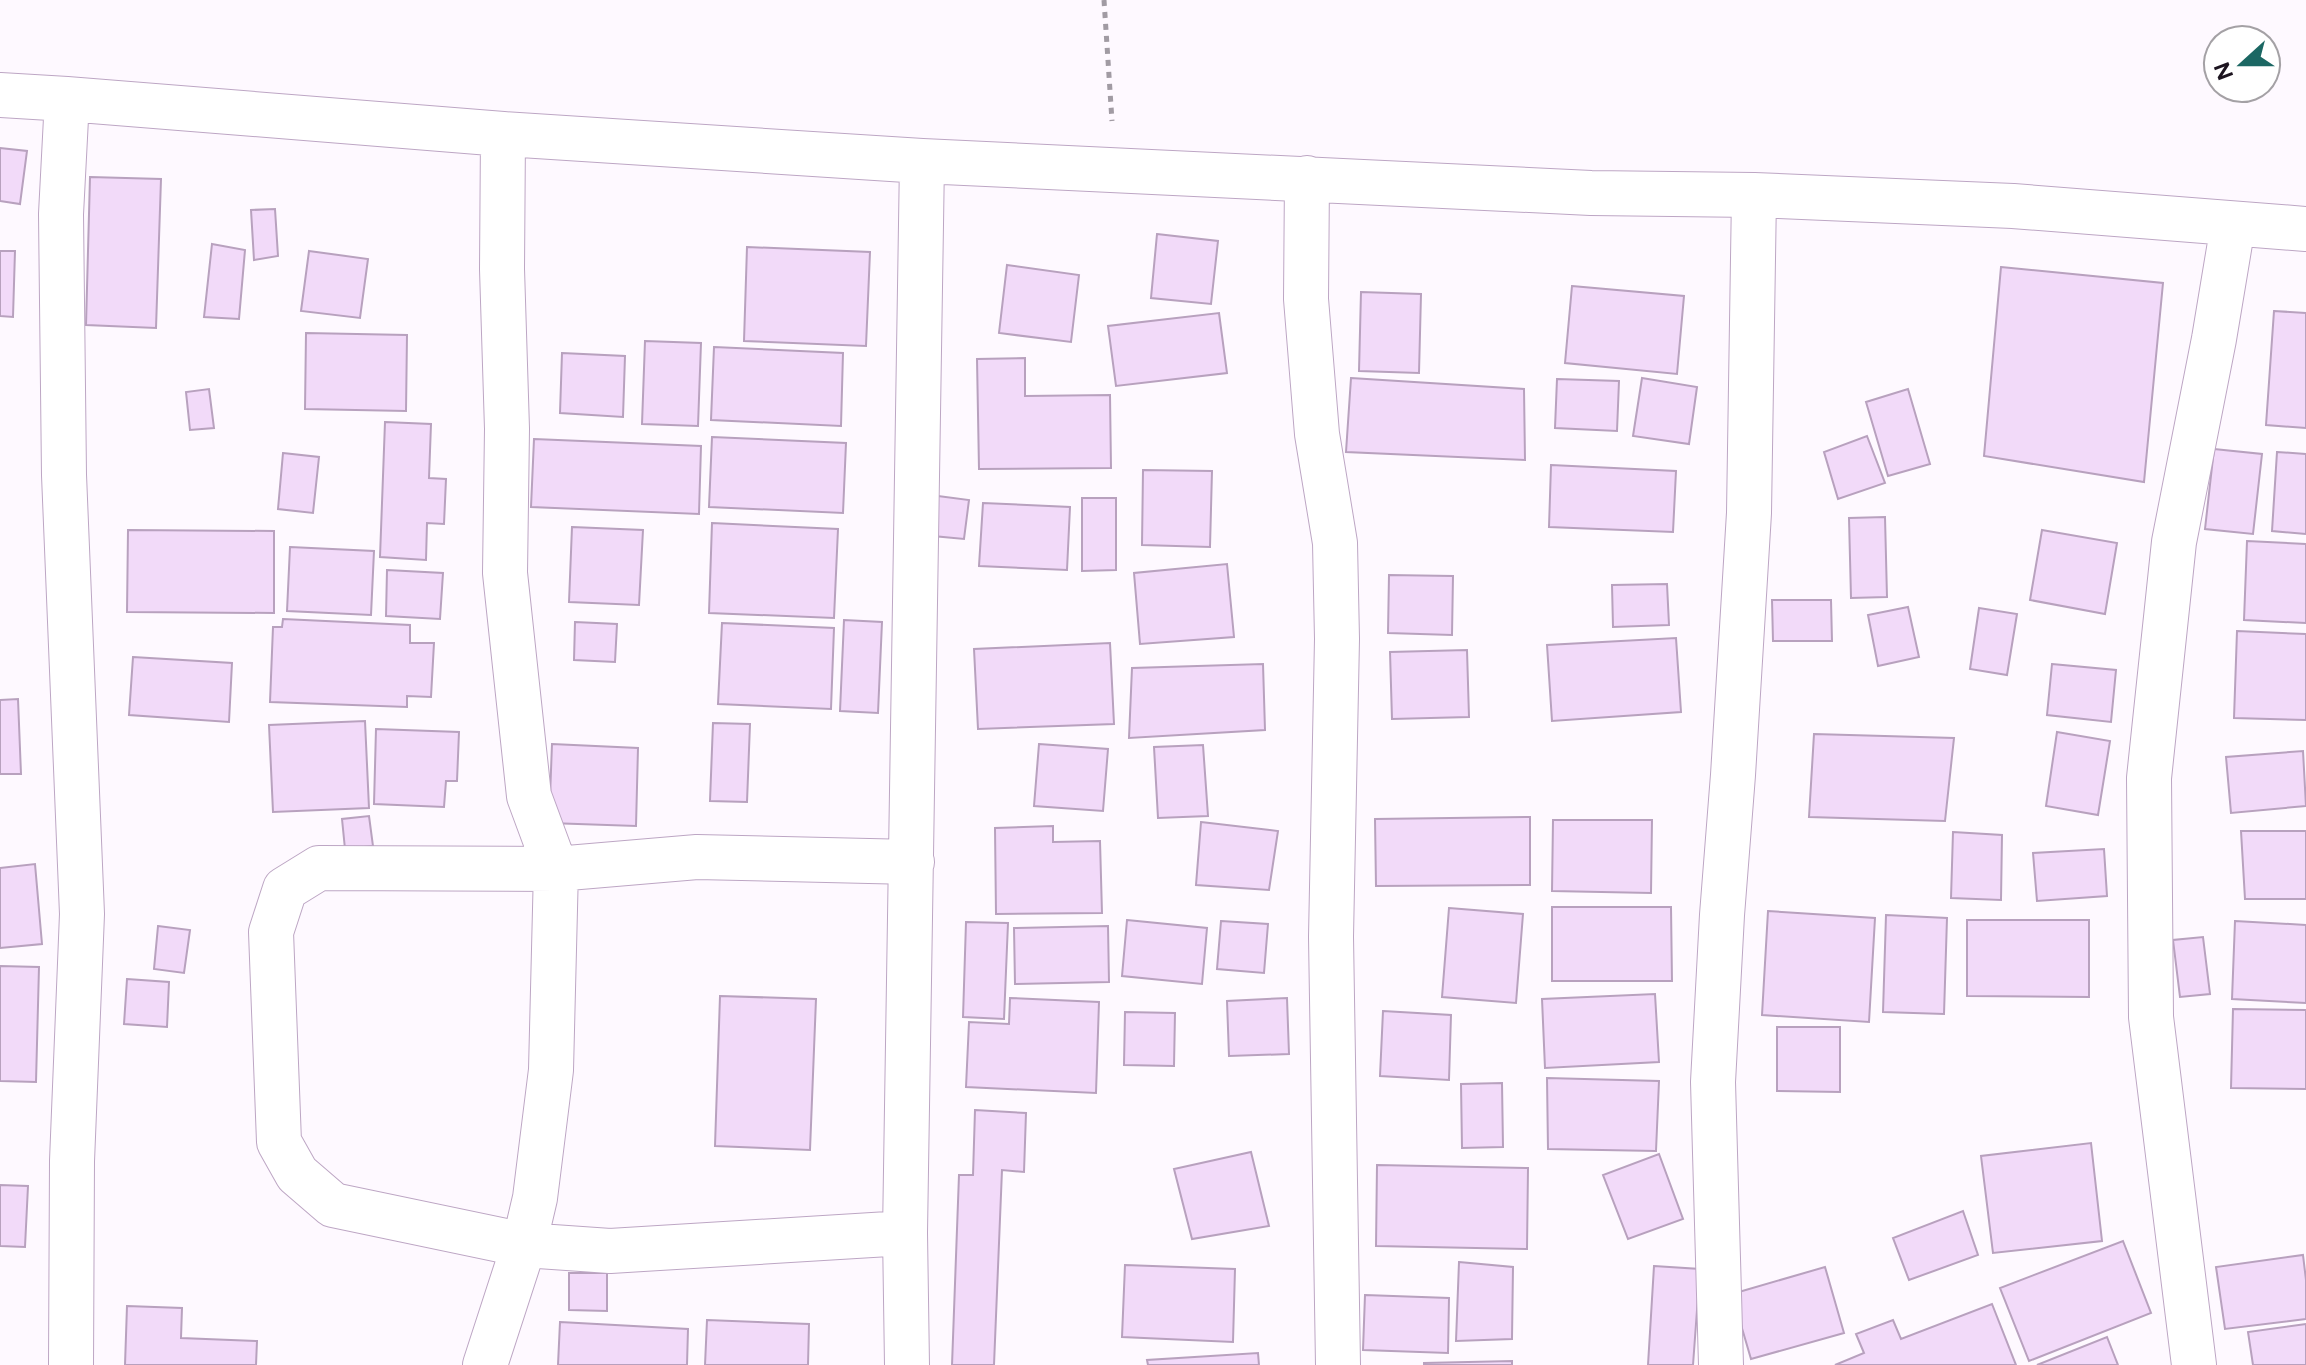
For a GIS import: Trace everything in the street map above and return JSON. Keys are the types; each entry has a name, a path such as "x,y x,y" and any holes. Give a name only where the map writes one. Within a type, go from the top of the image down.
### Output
{"street":[{"path":"0,95 503,134 922,161 1591,193 1754,195 2013,206 2306,229"},
{"path":"67,99 61,214 64,475 82,914 72,1161 71,1365"},
{"path":"485,1365 524,1245 535,1198 551,1070 556,869 529,796 505,573 507,429 502,269 503,134"},
{"path":"907,1365 905,1233 922,161"},
{"path":"1307,178 1306,299 1317,434 1335,543 1337,639 1331,937 1338,1365"},
{"path":"1721,1365 1713,1082 1749,513 1754,195"},
{"path":"2194,1365 2151,1017 2149,778 2174,542 2233,225"},
{"path":"905,1233 610,1251 524,1245 333,1205 297,1174 279,1142 271,932 285,889 319,868 556,869 697,857 912,862"}],"path":[{"path":"1104,0 1115,170"}],"building":[{"path":"0,148 27,151 20,204 0,201"},
{"path":"90,177 161,179 156,328 86,325"},
{"path":"275,209 278,256 254,260 251,210"},
{"path":"1157,234 1218,241 1211,304 1151,298"},
{"path":"212,244 245,250 239,319 204,317"},
{"path":"747,247 870,252 866,346 744,341"},
{"path":"0,251 15,251 13,317 0,316"},
{"path":"309,251 368,259 360,318 301,311"},
{"path":"1007,265 1079,275 1071,342 999,333"},
{"path":"2001,267 2163,283 2144,482 1984,456"},
{"path":"1572,286 1684,296 1677,374 1565,363"},
{"path":"1361,292 1421,294 1419,373 1359,371"},
{"path":"2274,311 2306,313 2306,428 2266,425"},
{"path":"1219,313 1227,373 1116,386 1108,326"},
{"path":"306,333 407,335 406,411 305,409"},
{"path":"645,341 701,343 698,426 642,424"},
{"path":"714,347 843,353 841,426 711,420"},
{"path":"562,353 625,356 623,417 560,413"},
{"path":"1025,358 1025,396 1110,395 1111,468 979,469 977,359"},
{"path":"1351,378 1524,389 1525,460 1346,452"},
{"path":"1642,378 1697,387 1689,444 1633,436"},
{"path":"1557,379 1619,381 1617,431 1555,428"},
{"path":"209,389 214,428 190,430 186,392"},
{"path":"1908,389 1930,464 1888,476 1866,402"},
{"path":"385,422 431,424 429,478 446,479 444,524 427,523 426,560 380,557"},
{"path":"1867,436 1885,483 1838,499 1824,452"},
{"path":"712,437 846,443 843,513 709,507"},
{"path":"534,439 701,446 699,514 531,507"},
{"path":"2214,449 2262,454 2253,534 2205,529"},
{"path":"2277,452 2306,454 2306,534 2272,531"},
{"path":"283,453 319,457 313,513 278,509"},
{"path":"1551,465 1676,471 1673,532 1549,527"},
{"path":"1143,470 1212,471 1210,547 1142,545"},
{"path":"938,496 969,500 964,539 933,536"},
{"path":"1082,498 1116,498 1116,570 1082,571"},
{"path":"983,503 1070,507 1067,570 979,566"},
{"path":"1885,517 1887,597 1851,598 1849,518"},
{"path":"712,523 838,529 834,618 709,613"},
{"path":"572,527 643,530 639,605 569,602"},
{"path":"128,530 274,531 274,613 127,612"},
{"path":"2042,530 2117,543 2105,614 2030,600"},
{"path":"2247,541 2306,544 2306,623 2244,620"},
{"path":"290,547 374,551 371,615 287,611"},
{"path":"1227,564 1234,637 1140,644 1134,573"},
{"path":"387,570 443,573 440,619 386,616"},
{"path":"1389,575 1453,576 1452,635 1388,633"},
{"path":"1667,584 1669,625 1613,627 1612,585"},
{"path":"1772,600 1831,600 1832,641 1773,641"},
{"path":"1908,607 1919,657 1878,666 1868,615"},
{"path":"1979,608 2017,614 2007,675 1970,669"},
{"path":"283,619 410,625 410,643 434,643 431,697 407,696 407,707 270,702 273,627 282,627"},
{"path":"844,620 882,622 878,713 840,711"},
{"path":"575,622 617,624 615,662 574,660"},
{"path":"722,623 834,628 831,709 718,704"},
{"path":"2237,631 2306,634 2306,720 2234,718"},
{"path":"1676,638 1681,712 1552,721 1547,645"},
{"path":"1110,643 1114,724 978,729 974,649"},
{"path":"1467,650 1469,717 1392,719 1390,652"},
{"path":"133,657 232,663 229,722 129,715"},
{"path":"1263,664 1265,730 1129,738 1132,668"},
{"path":"2052,664 2116,670 2111,722 2047,715"},
{"path":"18,699 21,774 0,774 0,700"},
{"path":"365,721 369,808 273,812 269,725"},
{"path":"713,723 750,724 747,802 710,801"},
{"path":"376,729 459,732 457,781 446,781 444,807 374,804"},
{"path":"2057,732 2110,741 2098,815 2046,806"},
{"path":"1814,734 1954,738 1945,821 1809,817"},
{"path":"552,744 638,748 636,826 549,823"},
{"path":"1039,744 1108,749 1103,811 1034,806"},
{"path":"1203,745 1208,816 1158,818 1154,747"},
{"path":"2303,751 2306,806 2231,813 2226,757"},
{"path":"369,816 373,846 345,849 342,819"},
{"path":"1530,817 1530,885 1376,886 1375,819"},
{"path":"1553,820 1652,820 1651,893 1552,891"},
{"path":"1201,822 1278,831 1269,890 1196,885"},
{"path":"1053,826 1053,842 1100,841 1102,913 996,914 995,828"},
{"path":"2241,831 2306,831 2306,899 2245,899"},
{"path":"1953,832 2002,835 2001,900 1951,898"},
{"path":"2104,849 2107,896 2037,901 2033,853"},
{"path":"35,864 42,944 0,948 0,868"},
{"path":"1552,907 1671,907 1672,981 1552,981"},
{"path":"1449,908 1523,914 1516,1003 1442,997"},
{"path":"1768,911 1875,918 1869,1022 1762,1015"},
{"path":"1886,915 1947,918 1944,1014 1883,1012"},
{"path":"1127,920 1207,928 1202,984 1122,976"},
{"path":"1967,920 2089,920 2089,997 1967,996"},
{"path":"1221,921 1268,924 1264,973 1217,969"},
{"path":"2235,921 2306,925 2306,1003 2232,999"},
{"path":"966,922 1008,923 1004,1019 963,1017"},
{"path":"158,926 190,930 184,973 154,969"},
{"path":"1108,926 1109,982 1015,984 1014,928"},
{"path":"2203,937 2210,994 2180,997 2173,940"},
{"path":"0,966 39,967 36,1082 0,1081"},
{"path":"127,979 169,982 167,1027 124,1024"},
{"path":"1655,994 1659,1062 1545,1068 1542,999"},
{"path":"720,996 816,999 810,1150 715,1146"},
{"path":"1010,998 1099,1002 1096,1093 966,1087 969,1022 1009,1024"},
{"path":"1287,998 1289,1054 1229,1056 1227,1001"},
{"path":"2233,1009 2306,1010 2306,1089 2231,1088"},
{"path":"1383,1011 1451,1015 1449,1080 1380,1076"},
{"path":"1125,1012 1175,1013 1174,1066 1124,1065"},
{"path":"1777,1027 1840,1027 1840,1092 1777,1091"},
{"path":"1547,1078 1659,1081 1656,1151 1548,1149"},
{"path":"1502,1083 1503,1147 1462,1148 1461,1084"},
{"path":"975,1110 1026,1113 1024,1172 1002,1170 994,1365 952,1365 959,1175 973,1175"},
{"path":"2091,1143 2102,1241 1993,1253 1981,1156"},
{"path":"1251,1152 1269,1226 1192,1239 1174,1169"},
{"path":"1659,1154 1683,1219 1628,1239 1603,1175"},
{"path":"1377,1165 1528,1168 1527,1249 1376,1246"},
{"path":"0,1185 28,1186 25,1247 0,1246"},
{"path":"1963,1211 1978,1255 1909,1280 1893,1238"},
{"path":"2123,1241 2151,1313 2029,1361 2000,1288"},
{"path":"2303,1255 2306,1319 2225,1329 2216,1267"},
{"path":"1459,1262 1513,1267 1512,1339 1456,1341"},
{"path":"1125,1265 1235,1269 1233,1342 1122,1337"},
{"path":"1654,1266 1700,1269 1693,1365 1648,1365"},
{"path":"1825,1267 1844,1333 1751,1359 1732,1294"},
{"path":"569,1273 607,1273 607,1311 569,1310"},
{"path":"1365,1295 1449,1298 1448,1353 1363,1350"},
{"path":"1992,1304 2016,1365 1835,1365 1864,1353 1856,1334 1893,1320 1901,1339"},
{"path":"127,1306 182,1308 181,1338 257,1341 256,1365 125,1365"},
{"path":"707,1320 809,1324 808,1365 705,1365"},
{"path":"560,1322 688,1329 687,1365 558,1365"},
{"path":"2306,1324 2306,1365 2253,1365 2248,1332"},
{"path":"2107,1337 2118,1365 2037,1365"},
{"path":"1258,1353 1259,1365 1148,1365 1147,1360"},
{"path":"1512,1361 1512,1365 1424,1365 1424,1363"}]}
